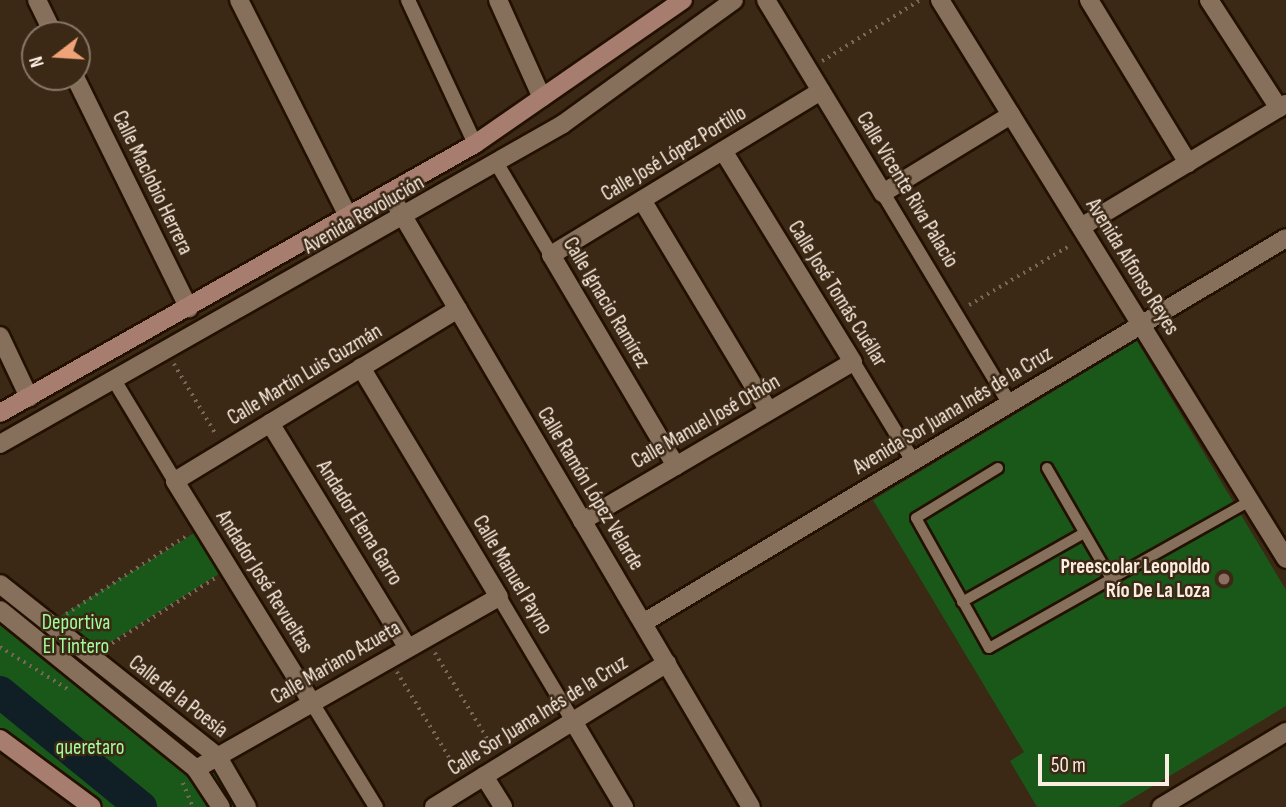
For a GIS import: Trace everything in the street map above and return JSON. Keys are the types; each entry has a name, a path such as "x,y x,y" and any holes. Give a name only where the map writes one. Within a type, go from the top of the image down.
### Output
{"main road":[{"name":"Avenida Revolución","path":"0,413 190,309 475,144 683,0"},
{"path":"0,738 92,807"}],"street":[{"path":"37,0 47,21"},
{"path":"239,0 349,218"},
{"path":"408,0 475,144"},
{"path":"498,0 541,98"},
{"name":"Avenida Revolución","path":"0,444 405,219 497,164 624,85 734,0"},
{"name":"Calle Vicente Riva Palacio","path":"766,0 1009,403"},
{"name":"Avenida Alfonso Reyes","path":"940,0 1286,559"},
{"path":"1089,0 1188,163"},
{"path":"1083,231 1282,106 1209,0"},
{"name":"Calle Maclobio Herrera","path":"82,91 190,309"},
{"name":"Calle José López Portillo","path":"551,255 821,91"},
{"path":"883,193 1012,115"},
{"name":"Calle José Tomás Cuéllar","path":"723,151 913,461"},
{"name":"Calle Ignacio Ramírez","path":"497,164 676,466"},
{"name":"Calle Ramón López Velarde","path":"390,194 751,807"},
{"path":"642,200 769,411"},
{"name":"Avenida Sor Juana Inés de la Cruz","path":"643,623 1286,238"},
{"name":"Calle Martín Luis Guzmán","path":"175,481 458,309"},
{"path":"0,336 29,397"},
{"name":"Calle Manuel José Othón","path":"582,521 853,362"},
{"name":"Calle Manuel Payno","path":"361,367 624,807"},
{"name":"Andador José Revueltas","path":"114,380 376,807"},
{"name":"Andador Elena Garro","path":"270,423 408,648"},
{"name":"Calle de la Poesía","path":"0,584 218,757 247,807"},
{"name":"Calle Mariano Azueta","path":"196,769 499,597"},
{"name":"Calle de la Poesía","path":"0,610 196,769 221,807"},
{"name":"Calle Sor Juana Inés de la Cruz","path":"434,807 667,663"},
{"path":"1161,807 1286,732"},
{"path":"484,776 503,807"}],"lane":[{"path":"998,468 916,518 989,648 1250,501"},
{"path":"1047,468 1111,579"},
{"path":"962,602 1084,533"}],"path":[{"path":"808,70 920,0"},
{"path":"955,313 1083,231"},
{"path":"166,351 225,450"},
{"path":"50,625 203,526"},
{"path":"89,657 230,569"},
{"path":"426,638 503,764"},
{"path":"390,659 467,786"}],"green space":[{"path":"1137,341 1286,590 1286,706 1118,807 1037,807 1010,761 1024,752 873,500"},
{"name":"Deportiva El Tintero","path":"204,527 230,567 87,657 211,761 242,807 224,807 215,791 0,607 0,588 46,625"},
{"name":"queretaro","path":"0,610 174,752 215,807 82,807 0,739"}],"waterway":[{"path":"0,692 141,807"}],"place":[{"name":"Preescolar Leopoldo Río De La Loza","path":"1224,579"}]}
